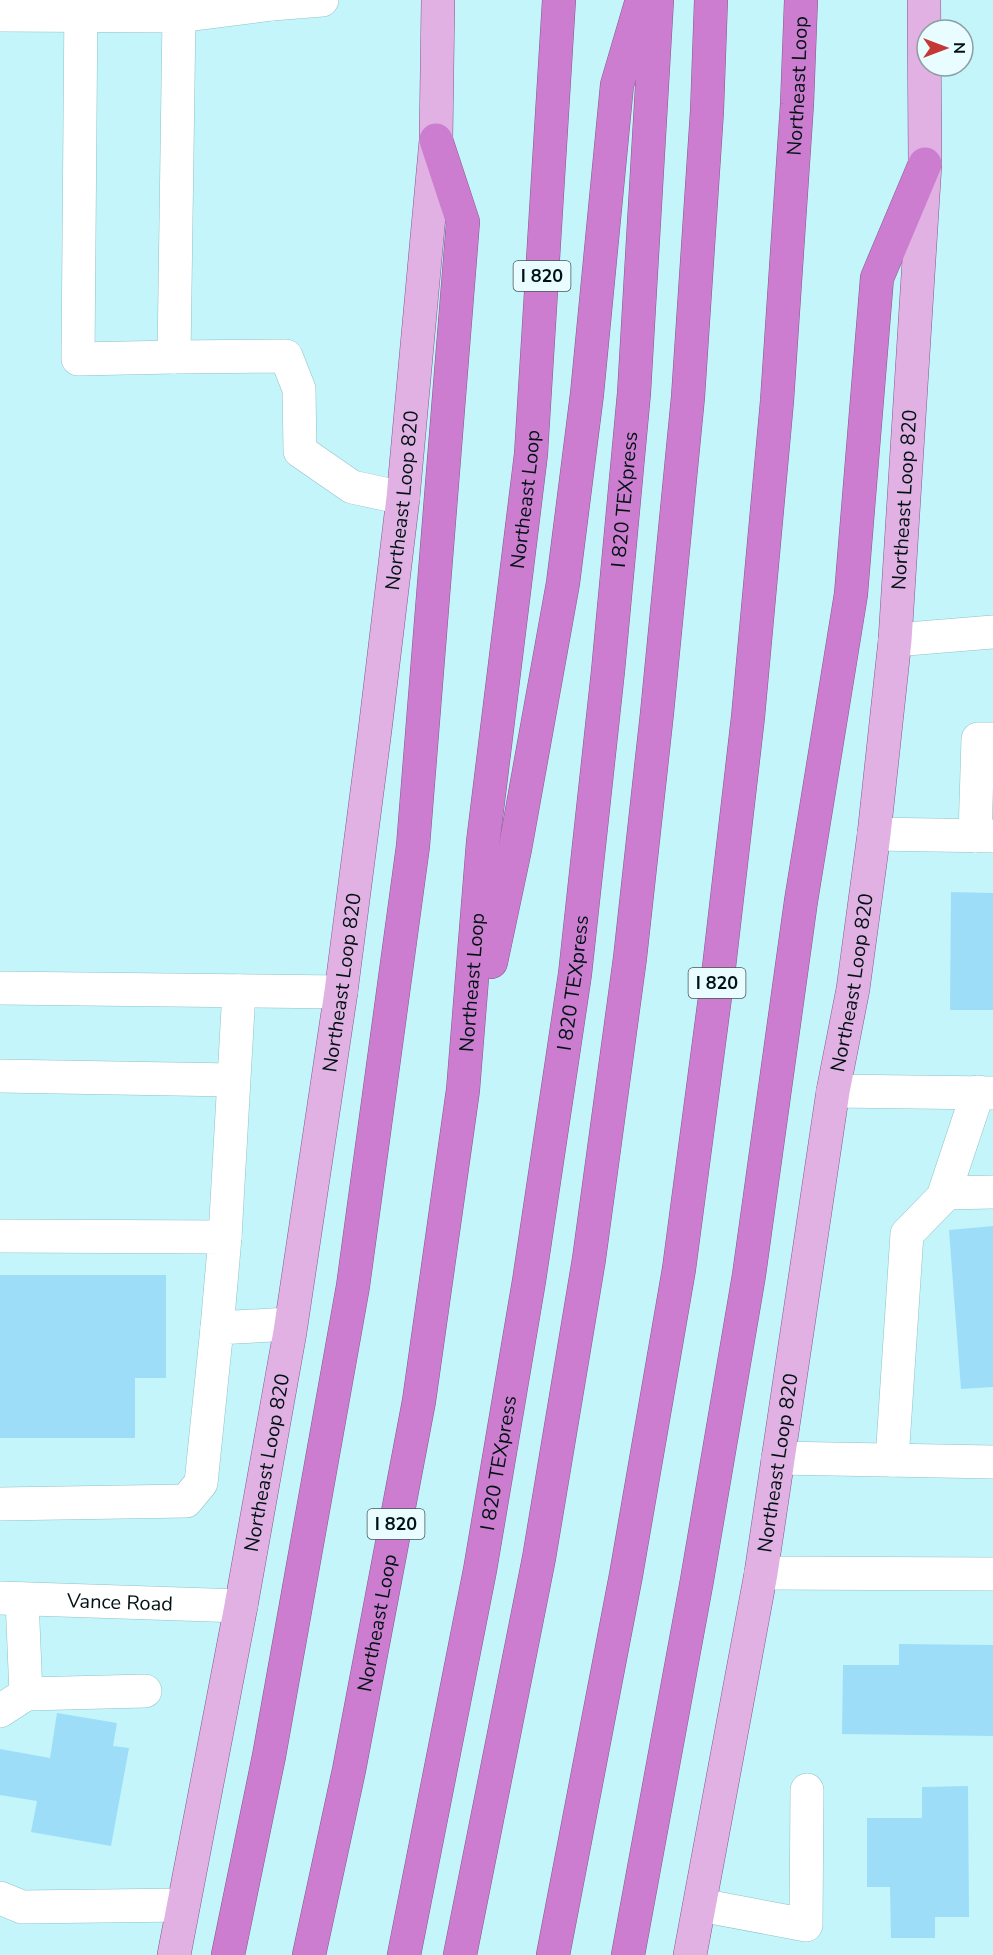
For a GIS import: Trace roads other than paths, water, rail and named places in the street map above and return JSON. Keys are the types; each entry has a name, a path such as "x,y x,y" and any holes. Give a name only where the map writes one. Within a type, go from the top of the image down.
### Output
{"highway":[{"name":"Northeast Loop","path":"309,1955 349,1770 419,1401 463,1090 483,842 531,454 559,0"},
{"path":"463,1090 515,849 562,584 587,394 617,85 642,0"},
{"name":"I 820 TEXpress","path":"404,1955 482,1558 529,1281 575,974 608,671 634,393 657,0"},
{"path":"460,1955 541,1547 589,1259 630,958 656,725 688,397 707,111 711,0"},
{"name":"Northeast Loop","path":"553,1955 626,1575 679,1269 719,967 748,717 777,401 797,104 801,0"},
{"path":"228,1955 269,1756 353,1286 413,846 463,222 436,141"},
{"path":"628,1955 697,1580 749,1275 801,901 851,594 877,278 925,164"}],"main road":[{"name":"Northeast Loop 820","path":"174,1955 241,1606 290,1324 341,992 403,498 436,141 438,0"},
{"name":"Northeast Loop 820","path":"690,1955 761,1574 833,1091 853,989 874,834 895,640 925,164 924,0"}],"street":[{"path":"0,15 81,7 179,8 322,0"},
{"path":"81,7 78,359 286,356 299,389 300,451 352,487 403,498"},
{"path":"174,357 179,8"},
{"path":"895,640 993,632"},
{"path":"874,834 984,836 978,739 993,739"},
{"path":"0,988 341,992"},
{"path":"0,1504 186,1501 201,1483 225,1237 239,991"},
{"path":"0,1076 233,1080"},
{"path":"833,1091 985,1093 945,1193 907,1234 892,1460"},
{"path":"945,1193 993,1192"},
{"path":"0,1236 225,1237"},
{"path":"217,1328 290,1324"},
{"path":"778,1458 993,1462"},
{"path":"761,1574 993,1574"},
{"path":"11,1599 13,1702 145,1691"},
{"name":"Vance Road","path":"11,1599 241,1606"},
{"path":"700,1905 806,1925 807,1790"},
{"path":"0,1898 22,1907 183,1905"}]}
